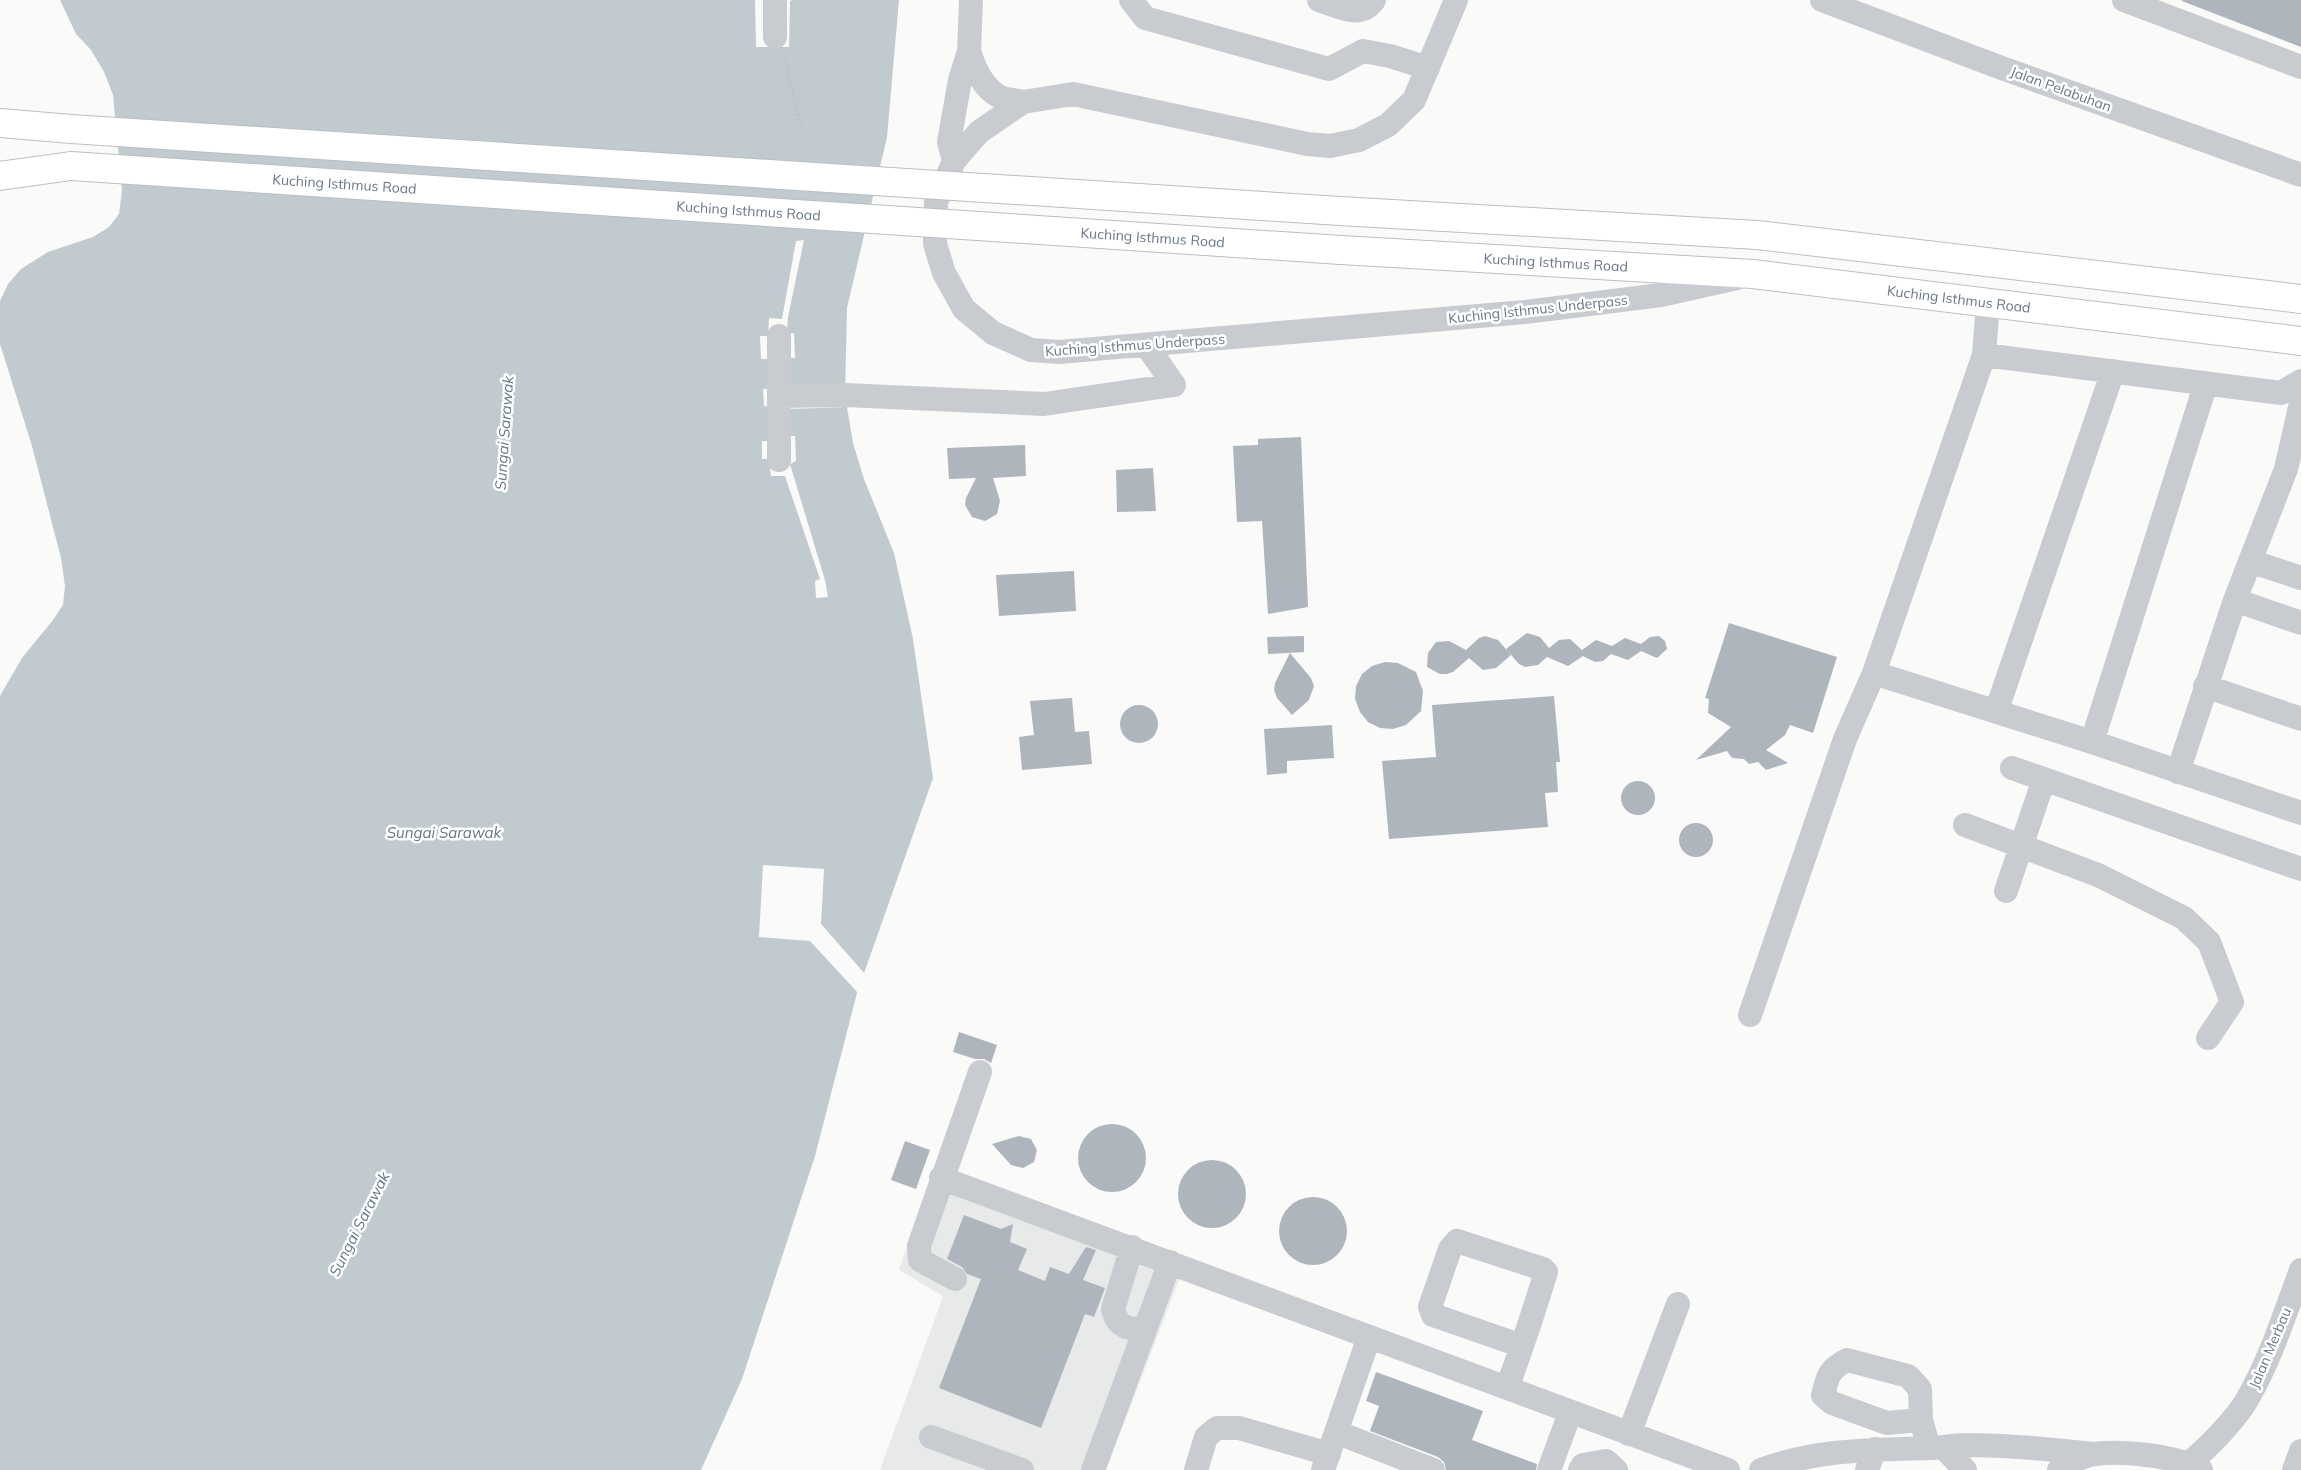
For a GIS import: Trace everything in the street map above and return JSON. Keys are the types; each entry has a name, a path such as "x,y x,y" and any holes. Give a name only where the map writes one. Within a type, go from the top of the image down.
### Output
{"main road":[{"path":"0,123 1340,212 1757,234 2301,299"},
{"name":"Kuching Isthmus Road","path":"0,162 1341,250 1753,274 2301,341"},
{"path":"0,176 71,166"}],"street":[{"path":"775,0 779,42"},
{"path":"954,161 949,142 960,80 969,51 971,0"},
{"path":"1132,0 1145,18 1329,69 1363,51 1390,56 1428,68"},
{"path":"1319,0 1356,12 1366,9 1374,0"},
{"name":"Kuching Isthmus Underpass","path":"1456,0 1414,100 1388,125 1359,140 1330,146 1307,144 1262,136 1073,94 1023,102 979,132 954,161 936,202 935,244 944,273 964,309 992,333 1031,350 1059,352 1147,346 1525,312 1661,295 1753,274"},
{"name":"Jalan Pelabuhan","path":"1822,0 1999,67 2301,175"},
{"path":"2124,0 2301,67"},
{"path":"969,51 974,69 984,83 1000,97 1023,102"},
{"path":"1750,1015 1845,739 1874,673 1984,355 1988,303"},
{"path":"779,336 779,460"},
{"path":"779,396 845,396 1044,404 1174,385 1147,346"},
{"path":"1984,355 2281,393 2301,381"},
{"path":"1996,712 2113,372"},
{"path":"2092,742 2206,383"},
{"path":"2178,772 2205,686 2250,561 2294,471 2301,404"},
{"path":"2250,561 2301,578"},
{"path":"2235,600 2301,623"},
{"path":"1874,673 2092,742 2301,813"},
{"path":"2205,686 2301,719"},
{"path":"2012,768 2301,869"},
{"path":"2006,891 2044,779"},
{"path":"1965,825 2021,848 2098,875 2184,918 2209,942 2232,1002 2208,1038"},
{"path":"955,1279 920,1260 919,1246 941,1178 980,1072"},
{"path":"941,1178 1132,1247 1570,1413 1728,1470"},
{"path":"1507,1388 1522,1346 1546,1272 1543,1269 1457,1240 1450,1249 1430,1307 1433,1315 1522,1346"},
{"path":"1132,1247 1113,1309 1115,1319 1124,1328 1136,1330 1146,1327"},
{"path":"1094,1470 1170,1262"},
{"name":"Jalan Merbau","path":"2195,1466 2205,1450 2248,1400 2264,1367 2301,1270"},
{"path":"1629,1434 1678,1304"},
{"path":"1329,1452 1369,1337"},
{"path":"1548,1470 1570,1413"},
{"path":"1921,1420 1936,1448 1965,1470"},
{"path":"1196,1470 1206,1437 1217,1428 1239,1428 1329,1452 1433,1470"},
{"path":"931,1436 1022,1470"},
{"path":"1761,1470 1808,1463 1871,1459 1963,1445 2052,1449 2093,1454 2130,1454 2195,1466"},
{"path":"2294,1470 2301,1451"},
{"path":"2060,1470 2093,1454"},
{"path":"1580,1470 1583,1465 1606,1461 1616,1470"}],"path":[{"path":"779,42 801,126"}],"shaded area":[{"path":"930,1182 1181,1275 1106,1470 880,1470 943,1296 899,1270"}],"water":[{"name":"Sungai Sarawak","path":"60,0 899,0 887,137 847,308 845,395 853,443 864,479 894,553 913,639 933,778 857,993 815,1156 742,1379 701,1470 0,1470 0,696 22,658 63,605 65,586 61,558 32,446 0,344 0,301 8,284 21,269 48,252 93,237 109,227 119,214 122,190 113,95 104,72 91,50 76,34"}],"pier":[{"path":"755,0 793,0 790,1 789,47 756,47"},
{"path":"804,240 788,317 787,333 794,333 795,358 790,358 787,386 845,385 846,407 789,409 789,436 795,436 796,461 790,464 825,580 828,597 816,598 815,581 820,579 785,476 771,476 769,459 762,459 762,441 769,441 768,406 764,406 763,389 771,389 769,359 761,359 760,336 768,336 769,318 782,319 796,241"},
{"path":"763,865 824,869 821,924 865,974 858,993 810,941 759,937"}],"building":[{"path":"2301,0 2301,47 2182,1"},
{"path":"1301,437 1308,607 1268,614 1262,521 1237,522 1233,446 1258,445 1258,439"},
{"path":"1025,445 1026,476 993,478 1000,501 997,514 985,521 972,517 965,505 966,498 976,478 949,479 947,448"},
{"path":"1153,468 1156,511 1117,512 1116,470"},
{"path":"1074,571 1076,611 999,616 996,575"},
{"path":"1729,623 1837,657 1813,733 1790,725 1785,735 1766,750 1788,763 1766,770 1758,762 1749,764 1744,759 1732,758 1727,751 1696,760 1731,727 1708,713 1709,699 1705,698"},
{"path":"1527,633 1540,637 1549,648 1559,640 1570,639 1582,650 1596,640 1612,646 1625,638 1641,644 1650,637 1659,636 1665,641 1667,649 1657,658 1641,651 1628,660 1611,654 1603,661 1595,662 1583,656 1568,666 1547,657 1538,665 1525,667 1519,664 1506,649"},
{"path":"1304,636 1304,652 1268,654 1267,637"},
{"path":"1485,636 1498,640 1511,655 1496,668 1483,670 1469,658 1453,672 1447,674 1440,674 1427,667 1428,653 1436,642 1449,641 1466,650 1479,638"},
{"path":"1290,653 1311,678 1314,686 1309,700 1292,715 1277,698 1274,690 1275,683"},
{"path":"1385,662 1398,663 1416,672 1423,691 1421,711 1406,725 1393,729 1380,728 1368,722 1360,712 1355,699 1356,686 1362,674 1372,666"},
{"path":"1554,696 1560,762 1556,762 1558,792 1545,793 1548,827 1389,839 1382,761 1436,757 1432,705"},
{"path":"1072,698 1075,732 1089,731 1092,764 1022,770 1019,737 1034,735 1030,701"},
{"path":"1139,705 1153,710 1158,724 1153,738 1139,743 1125,738 1120,724 1125,710"},
{"path":"1332,725 1334,758 1287,761 1287,773 1267,775 1264,729"},
{"path":"1638,781 1645,782 1650,786 1654,791 1654,805 1650,810 1645,814 1638,815 1631,814 1626,810 1622,805 1621,798 1622,791 1626,786 1631,782"},
{"path":"1696,823 1703,824 1708,828 1712,833 1712,847 1708,852 1703,856 1696,857 1689,856 1684,852 1680,847 1679,840 1680,833 1684,828 1689,824"},
{"path":"959,1032 997,1045 991,1063 984,1059 975,1059 953,1052"},
{"path":"1112,1124 1125,1127 1136,1134 1143,1145 1146,1158 1143,1171 1136,1182 1125,1189 1112,1192 1099,1189 1088,1182 1081,1171 1078,1158 1081,1145 1088,1134 1099,1127"},
{"path":"1019,1136 1031,1139 1037,1150 1034,1162 1023,1168 1011,1165 992,1144"},
{"path":"905,1141 930,1150 916,1189 891,1180"},
{"path":"1212,1160 1225,1163 1236,1170 1243,1181 1246,1194 1243,1207 1236,1218 1225,1225 1212,1228 1199,1225 1188,1218 1181,1207 1178,1194 1181,1181 1188,1170 1199,1163"},
{"path":"1313,1197 1326,1200 1337,1207 1344,1218 1347,1231 1344,1244 1337,1255 1326,1262 1313,1265 1300,1262 1289,1255 1282,1244 1279,1231 1282,1218 1289,1207 1300,1200"},
{"path":"964,1215 1001,1229 1013,1224 1010,1242 1027,1249 1018,1270 1045,1281 1050,1267 1069,1274 1086,1247 1096,1250 1083,1280 1105,1288 1094,1317 1085,1314 1041,1428 939,1388 981,1279 967,1274 962,1267 947,1259"},
{"path":"1376,1372 1483,1411 1472,1440 1537,1464 1536,1470 1446,1470 1444,1462 1438,1457 1370,1431 1379,1406 1366,1401"}]}
